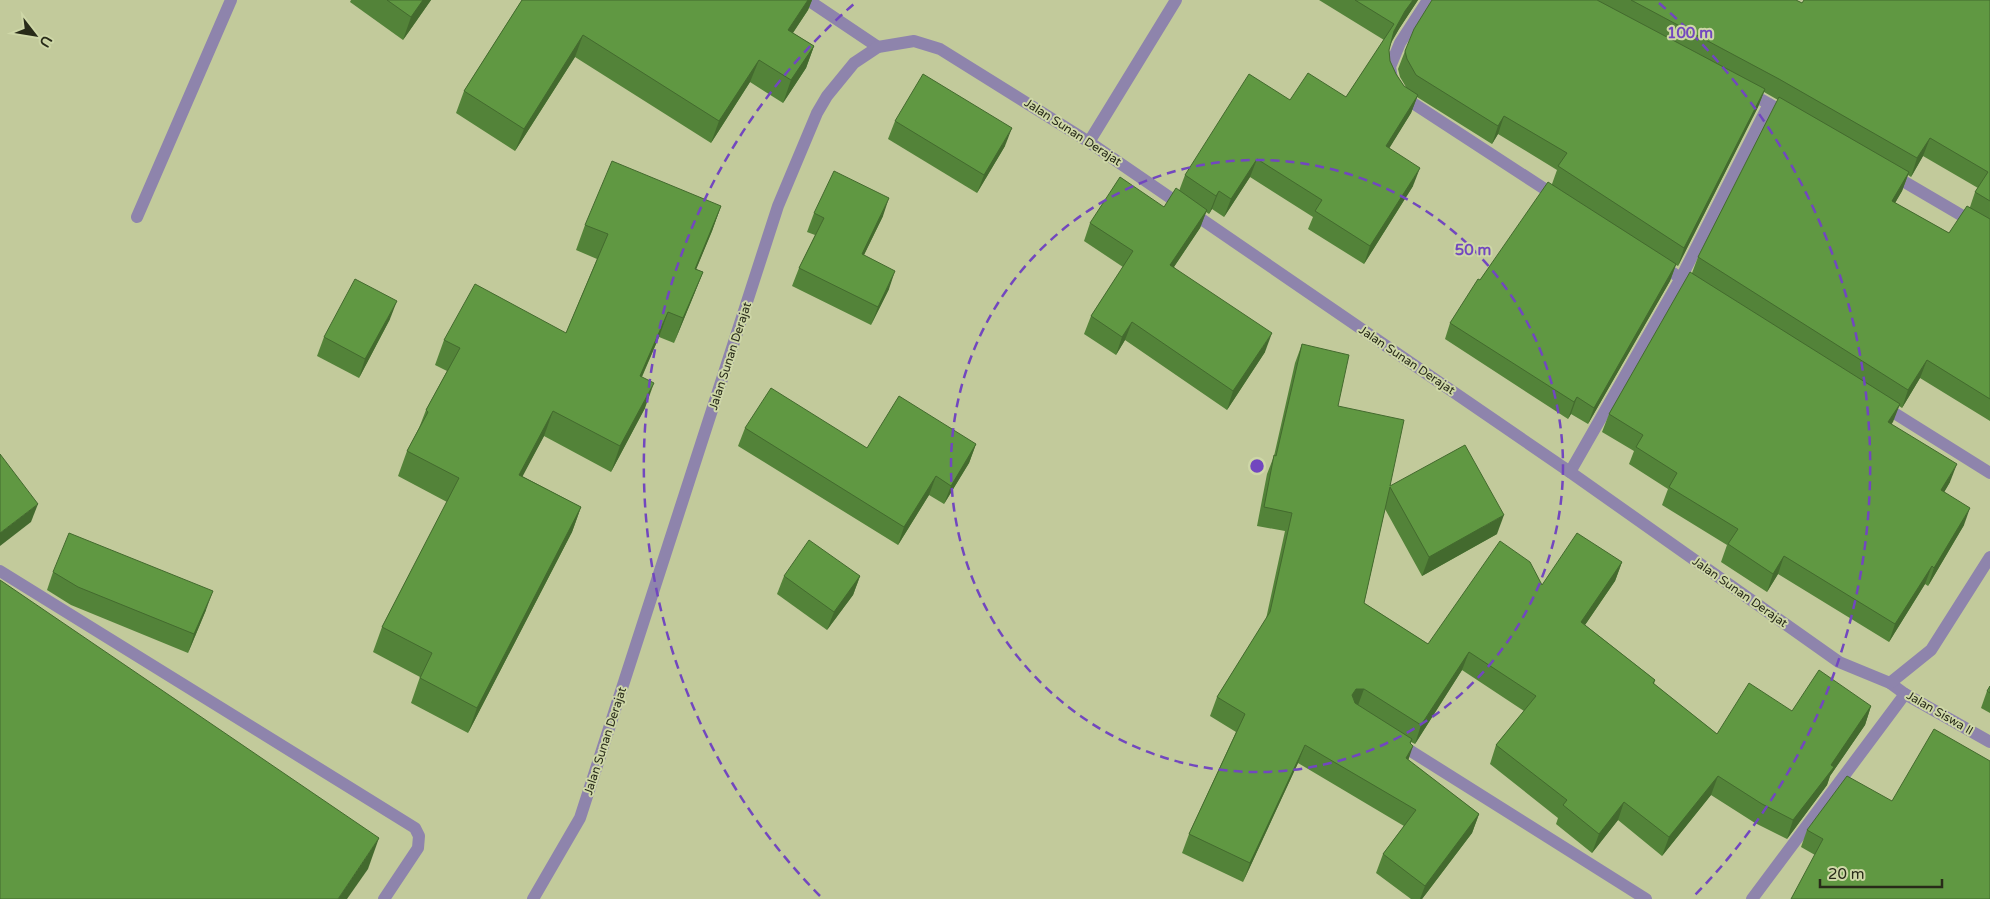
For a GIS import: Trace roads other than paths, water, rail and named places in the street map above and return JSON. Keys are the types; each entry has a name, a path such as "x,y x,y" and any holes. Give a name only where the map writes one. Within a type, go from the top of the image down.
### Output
{"street":[{"path":"138,217 231,0"},
{"path":"808,0 878,46"},
{"path":"1090,142 1176,0"},
{"path":"1428,0 1400,43 1390,68 1393,83 1404,99 1569,205"},
{"name":"Jalan Sunan Derajat","path":"533,899 580,818 778,206 827,96 854,63 878,46 914,41 940,49 1090,142 1570,472 1840,662 1890,683"},
{"path":"1735,86 1794,118"},
{"path":"1570,472 1681,278 1769,104"},
{"path":"1879,168 1990,232"},
{"path":"1649,257 1706,294"},
{"path":"1873,400 1990,473"},
{"path":"1890,683 1931,650 1990,557"},
{"path":"0,570 415,828 419,836 418,848 384,899"},
{"name":"Jalan Siswa II","path":"1890,683 1905,694 1990,742"},
{"path":"1752,899 1905,694"},
{"path":"1387,736 1646,899"}]}
